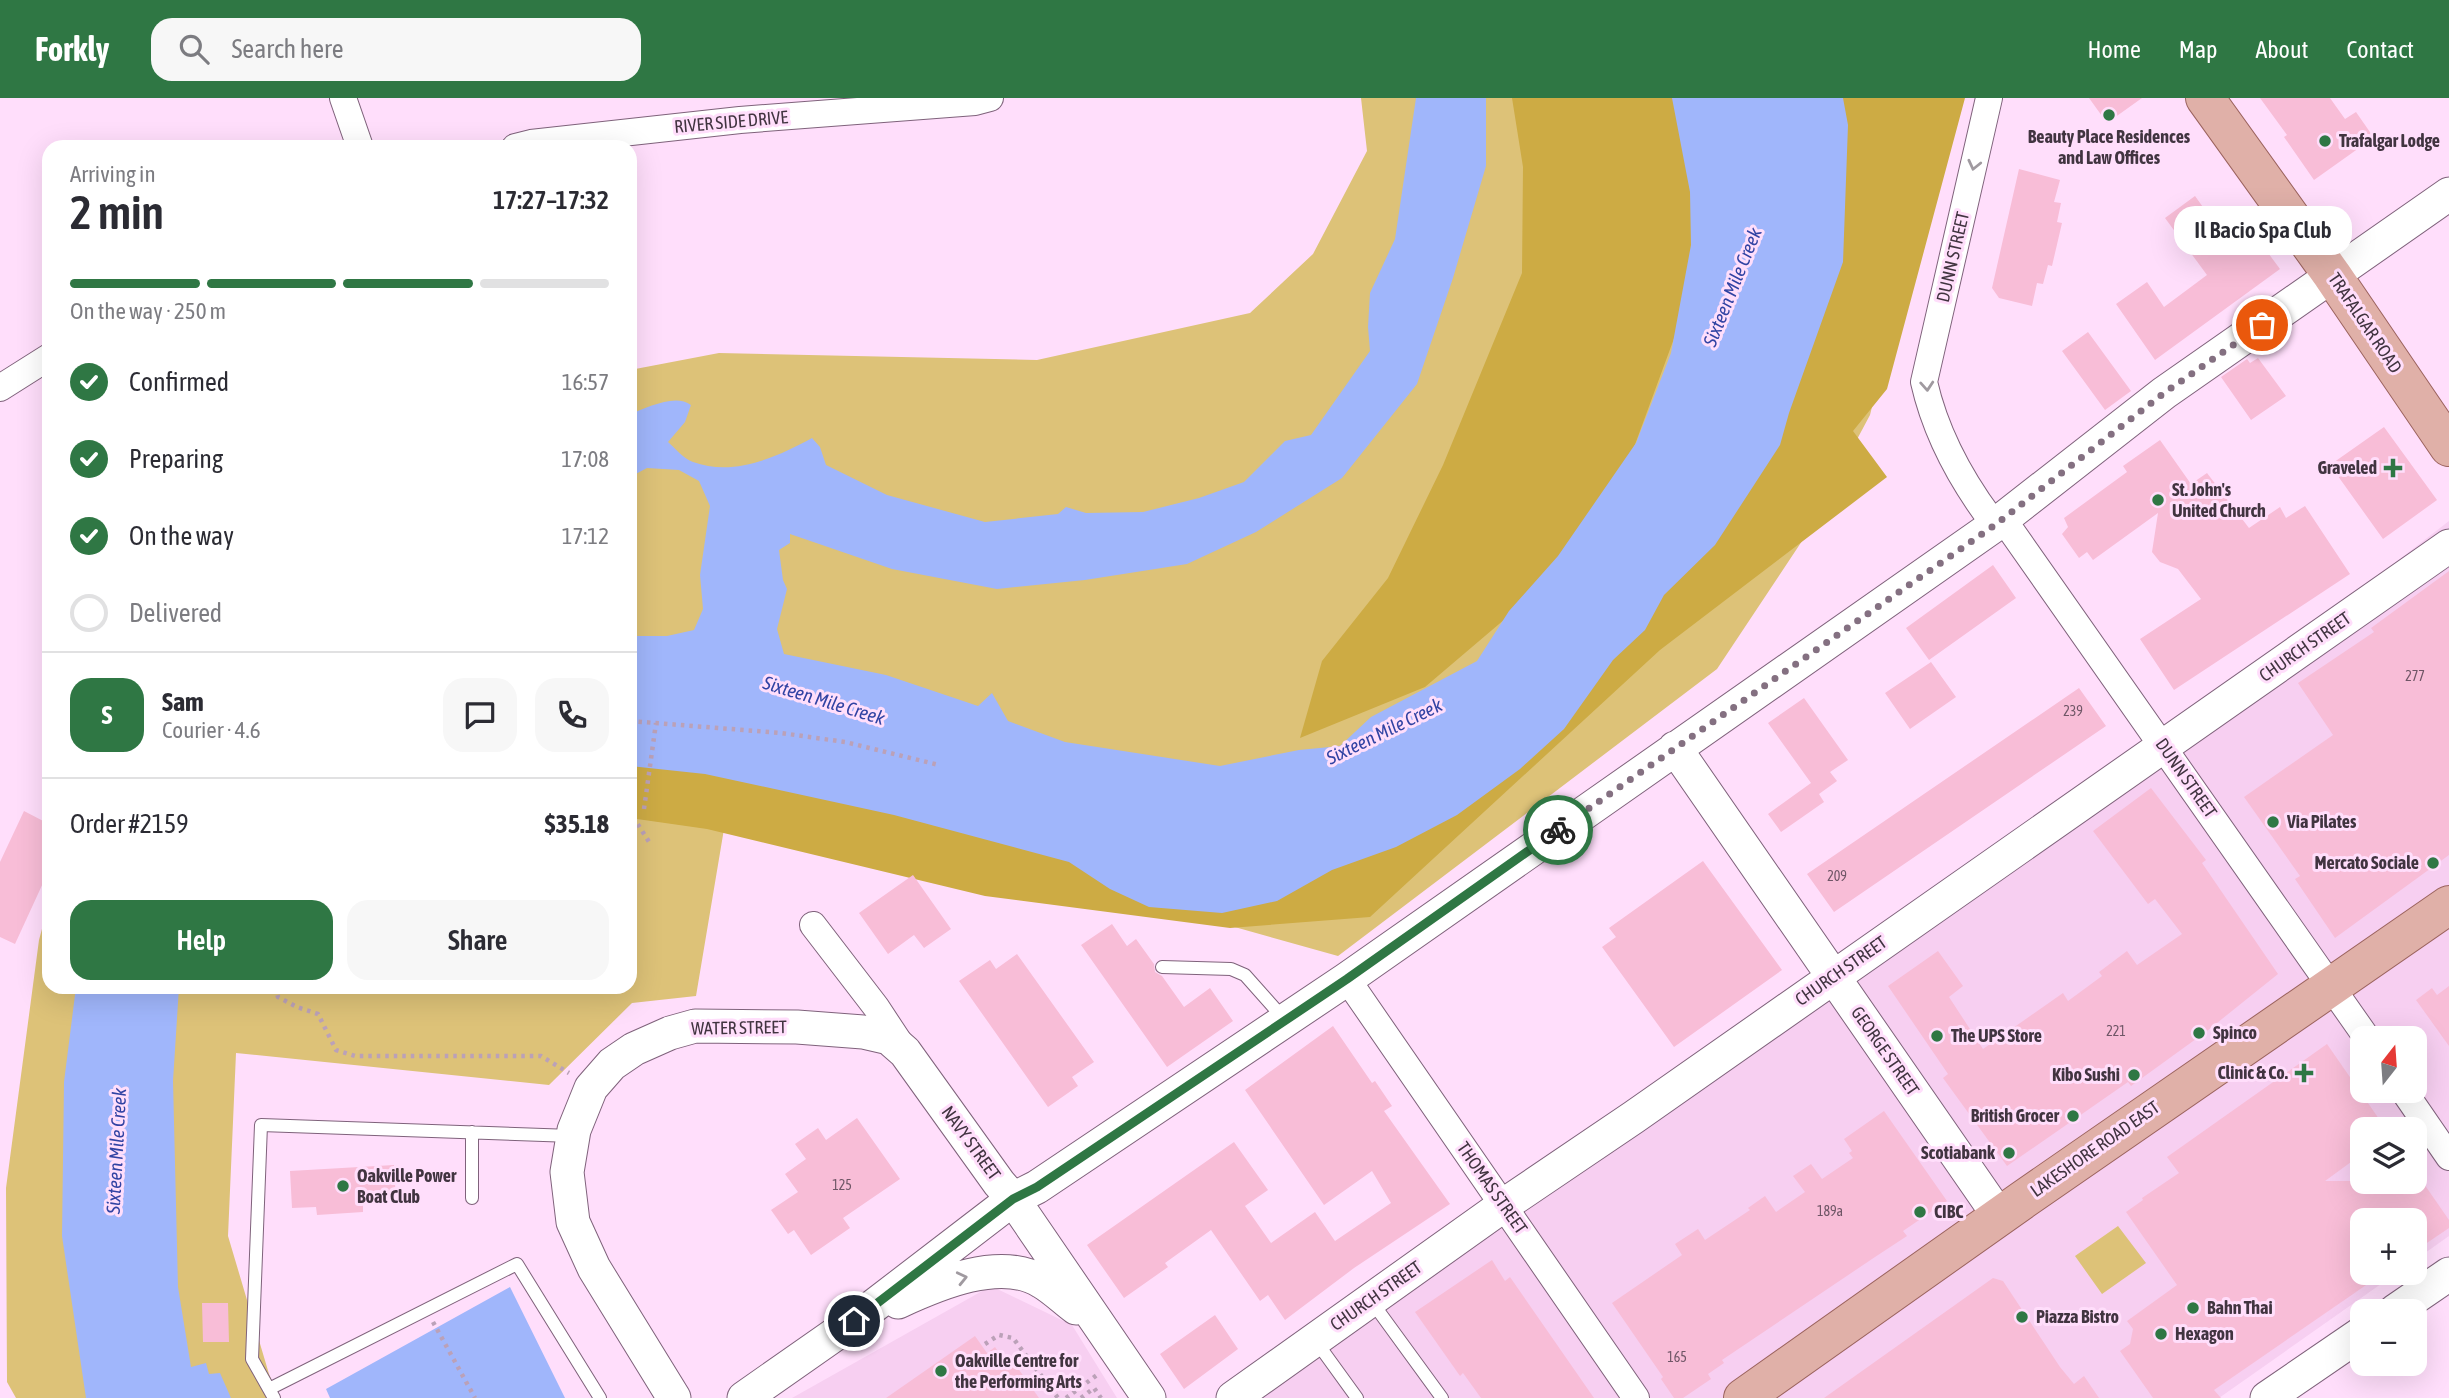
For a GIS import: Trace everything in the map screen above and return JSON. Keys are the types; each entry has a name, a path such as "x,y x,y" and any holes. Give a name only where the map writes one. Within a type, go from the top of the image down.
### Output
{"main road":[{"name":"TRAFALGAR ROAD","path":"2205,98 2332,275 2449,447"},
{"name":"LAKESHORE ROAD EAST","path":"1743,1398 1999,1216 2449,905"}],"street":[{"path":"342,98 357,140"},
{"name":"RIVER SIDE DRIVE","path":"549,140 737,109 975,102 990,98"},
{"name":"DUNN STREET","path":"1989,98 1924,382 1930,409 1953,460 1976,500 1999,522 2163,747 2359,1026"},
{"path":"744,1398 854,1321 1013,1199 1037,1187 1347,979 1999,522 2164,393 2449,194"},
{"path":"0,388 42,361"},
{"name":"CHURCH STREET","path":"1233,1398 1504,1205 1634,1117 2449,546"},
{"name":"GEORGE STREET","path":"1675,748 1999,1216"},
{"name":"NAVY STREET","path":"813,925 876,1007 905,1052 1013,1199 1149,1398"},
{"name":"THOMAS STREET","path":"1347,979 1636,1398"},
{"name":"WATER STREET","path":"674,1398 594,1268 573,1222 567,1172 573,1136 592,1088 612,1064 634,1049 670,1033 695,1026 797,1027 863,1032 889,1038 905,1052"},
{"path":"2412,1103 2449,1157"},
{"path":"854,1321 959,1278 992,1273 1020,1273 1041,1281 1099,1326"},
{"path":"2413,1299 2449,1274"},
{"path":"2267,1398 2350,1341"}],"lane":[{"path":"1162,967 1231,969 1245,975 1285,1021"},
{"path":"573,1136 261,1125 252,1359 271,1393 517,1264 600,1398"},
{"path":"471,1132 471,1198"},
{"path":"1370,1300 1442,1398"},
{"path":"1315,1340 1357,1398"}],"path":[{"path":"637,722 781,733 845,742 939,765"},
{"path":"644,810 656,723"},
{"path":"637,823 651,845"},
{"path":"277,994 297,1007 317,1014 336,1050 355,1056 541,1056 592,1088"},
{"path":"433,1321 475,1398"},
{"path":"985,1344 999,1335 1013,1338 1058,1398"},
{"path":"1066,1398 1097,1375"},
{"path":"1081,1398 1094,1388 1101,1398"}],"shaded area":[{"path":"1361,98 1943,98 1923,200 1870,415 1806,535 1717,669 1338,956 1103,890 724,829 696,996 632,1003 549,1085 236,1053 228,1236 269,1374 279,1398 16,1398 7,1382 6,1188 42,929 42,994 637,994 637,369 719,353 1037,360 1250,313 1313,254 1367,151"},
{"path":"1512,98 1704,98 1702,222 1683,314 1626,469 1576,545 1512,613 1425,687 1300,738 1322,661 1388,578 1443,465 1522,273 1523,167"},
{"path":"1809,98 1965,98 1887,389 1853,431 1887,477 1660,650 1370,917 1230,928 985,896 707,829 637,819 637,730 1016,840 1502,753"},
{"path":"2449,521 2449,1236 2427,1252 2427,1208 2350,1208 2350,1285 2380,1285 2360,1299 2350,1299 2350,1306 2219,1398 1252,1398 1901,945"},
{"path":"2118,1226 2146,1263 2102,1294 2075,1256"},
{"path":"991,1286 1072,1325 1117,1398 792,1398"}],"water":[{"name":"Sixteen Mile Creek","path":"1416,98 1486,98 1486,166 1453,278 1417,384 1342,478 1256,532 1187,564 1085,580 997,589 892,569 790,534 790,543 779,550 783,580 787,589 777,629 784,654 886,675 978,706 992,693 1008,721 1065,742 1220,766 1299,750 1340,746 1371,717 1477,661 1509,611 1558,556 1636,443 1671,353 1691,245 1690,192 1672,98 1843,98 1848,125 1843,262 1780,445 1715,545 1664,595 1645,630 1613,660 1564,729 1520,769 1457,815 1396,847 1332,870 1277,901 1222,913 1149,907 1110,889 1069,862 894,815 705,774 637,767 637,636 667,636 694,630 703,609 700,575 710,506 699,481 679,470 647,468 637,473 637,411 677,400 691,405 685,422 668,442 690,461 724,467 755,463 812,438 820,447 826,465 887,495 985,522 1058,514 1066,507 1086,513 1143,512 1199,498 1244,482 1285,441 1311,435 1370,351 1370,293 1395,239"},
{"name":"Sixteen Mile Creek","path":"75,994 179,994 173,1081 178,1287 191,1367 206,1363 209,1374 220,1373 231,1398 86,1398 62,1236 64,1082"},
{"path":"510,1287 565,1398 330,1398 326,1389"}],"building":[{"name":"Beauty Place Residences and Law Offices","path":"2089,98 2142,98 2107,123"},
{"name":"Trafalgar Lodge","path":"2260,98 2330,98 2345,119 2356,112 2372,135 2357,146 2359,148 2314,180 2284,137 2287,135"},
{"path":"2019,169 2060,180 2054,202 2061,203 2057,222 2062,223 2052,266 2048,265 2043,284 2037,283 2032,306 1999,298 1992,288"},
{"path":"2195,196 2236,253 2257,238 2280,269 2155,360 2116,304 2147,282 2164,307 2207,275 2165,218"},
{"path":"2088,332 2131,391 2105,410 2062,351"},
{"path":"2258,358 2286,396 2251,420 2221,377 2247,359 2250,363"},
{"path":"2384,427 2437,500 2383,539 2330,465"},
{"path":"2160,440 2191,484 2207,473 2249,528 2280,507 2286,518 2305,506 2350,574 2174,690 2140,639 2201,599 2178,569 2160,562 2152,552 2158,513 2093,560 2087,552 2079,558 2062,534 2068,527 2064,518 2127,472 2123,466"},
{"path":"1993,565 2016,598 1929,660 1906,628"},
{"path":"2449,571 2449,855 2335,938 2295,879 2300,876 2244,797 2333,735 2298,683 2374,632 2371,628"},
{"path":"1931,662 1956,697 1910,729 1885,693"},
{"path":"2079,688 2106,726 1834,912 1807,874"},
{"path":"1804,698 1848,760 1830,772 1837,781 1819,794 1824,802 1781,832 1768,814 1811,783 1768,723"},
{"path":"2151,788 2206,860 2202,863 2278,974 2207,1031 2131,1086 2128,1082 2007,1166 1943,1078 1948,1074 1888,986 1938,951 1963,986 1949,997 1983,1049 2063,993 2068,1001 2102,976 2099,972 2127,951 2137,965 2182,934 2155,899 2148,904 2093,831"},
{"path":"24,811 42,820 42,885 15,944 0,937 0,862"},
{"path":"1703,861 1782,970 1674,1047 1602,947 1616,937 1609,928"},
{"path":"913,875 951,929 924,948 914,935 888,954 859,913"},
{"path":"1112,924 1127,946 1136,939 1154,964 1155,972 1162,976 1184,1007 1210,988 1233,1021 1167,1067 1081,945"},
{"path":"1017,954 1094,1062 1072,1077 1078,1086 1048,1107 959,981 990,960 996,969"},
{"path":"2449,986 2449,1046 2416,1000 2432,988 2437,995"},
{"path":"1333,1026 1372,1083 1375,1081 1392,1106 1384,1111 1450,1204 1354,1268 1285,1320 1268,1295 1260,1301 1211,1230 1165,1263 1168,1267 1124,1298 1087,1245 1234,1142 1268,1190 1245,1206 1271,1243 1315,1212 1335,1241 1391,1203 1372,1171 1324,1205 1245,1090"},
{"path":"2327,1044 2350,1077 2350,1103 2368,1103 2378,1117 2350,1117 2350,1163 2325,1181 2350,1181 2350,1194 2427,1194 2427,1188 2449,1220 2449,1228 2427,1243 2427,1208 2350,1208 2350,1285 2366,1285 2214,1390 2221,1398 2153,1398 2120,1351 2130,1344 2133,1329 2127,1321 2177,1285 2126,1212 2179,1173 2167,1157"},
{"path":"1884,1111 1947,1201 1903,1231 1907,1236 1722,1360 1724,1363 1708,1374 1711,1379 1683,1398 1674,1398 1661,1379 1663,1377 1612,1303 1682,1255 1675,1244 1698,1229 1705,1240 1750,1210 1748,1208 1765,1196 1776,1212 1805,1192 1793,1176 1811,1164 1822,1179 1853,1158 1844,1139"},
{"path":"857,1118 900,1179 843,1218 850,1228 811,1255 794,1230 788,1234 771,1210 798,1192 785,1174 806,1159 795,1144 818,1128 826,1140"},
{"name":"Oakville Power Boat Club","path":"394,1165 396,1202 363,1203 363,1212 317,1215 316,1207 292,1208 290,1171"},
{"path":"1492,1260 1505,1281 1510,1277 1594,1398 1481,1398 1463,1373 1460,1376 1415,1312"},
{"path":"1993,1278 2003,1281 2074,1384 2084,1376 2099,1398 1824,1398"},
{"path":"202,1303 228,1303 229,1342 203,1342"},
{"path":"1215,1315 1238,1349 1184,1389 1160,1354"},
{"path":"975,1336 987,1353 995,1347 1005,1361 1010,1357 1039,1398 886,1398"}],"way so far":[{"path":"1558,830 1995,525 2164,393 2262,325"}],"place":[{"name":"Beauty Place Residences and Law Offices","path":"2109,115"},
{"name":"Trafalgar Lodge","path":"2325,141"},
{"name":"Il Bacio Spa Club","path":"2262,325"},
{"name":"Graveled","path":"2393,468"},
{"name":"St. John's United Church","path":"2158,500"},
{"name":"Via Pilates","path":"2273,822"},
{"name":"Mercato Sociale","path":"2433,863"},
{"name":"Spinco","path":"2199,1033"},
{"name":"The UPS Store","path":"1937,1036"},
{"name":"Clinic & Co.","path":"2304,1073"},
{"name":"Kibo Sushi","path":"2134,1075"},
{"name":"British Grocer","path":"2073,1116"},
{"name":"Scotiabank","path":"2009,1153"},
{"name":"Oakville Power Boat Club","path":"343,1186"},
{"name":"CIBC","path":"1920,1212"},
{"name":"Bahn Thai","path":"2193,1308"},
{"name":"Piazza Bistro","path":"2022,1317"},
{"name":"Hexagon","path":"2161,1334"},
{"name":"Oakville Centre for the Performing Arts","path":"941,1371"}],"route":[{"path":"854,1321 1013,1199 1037,1187 1285,1021 1558,830"}]}
